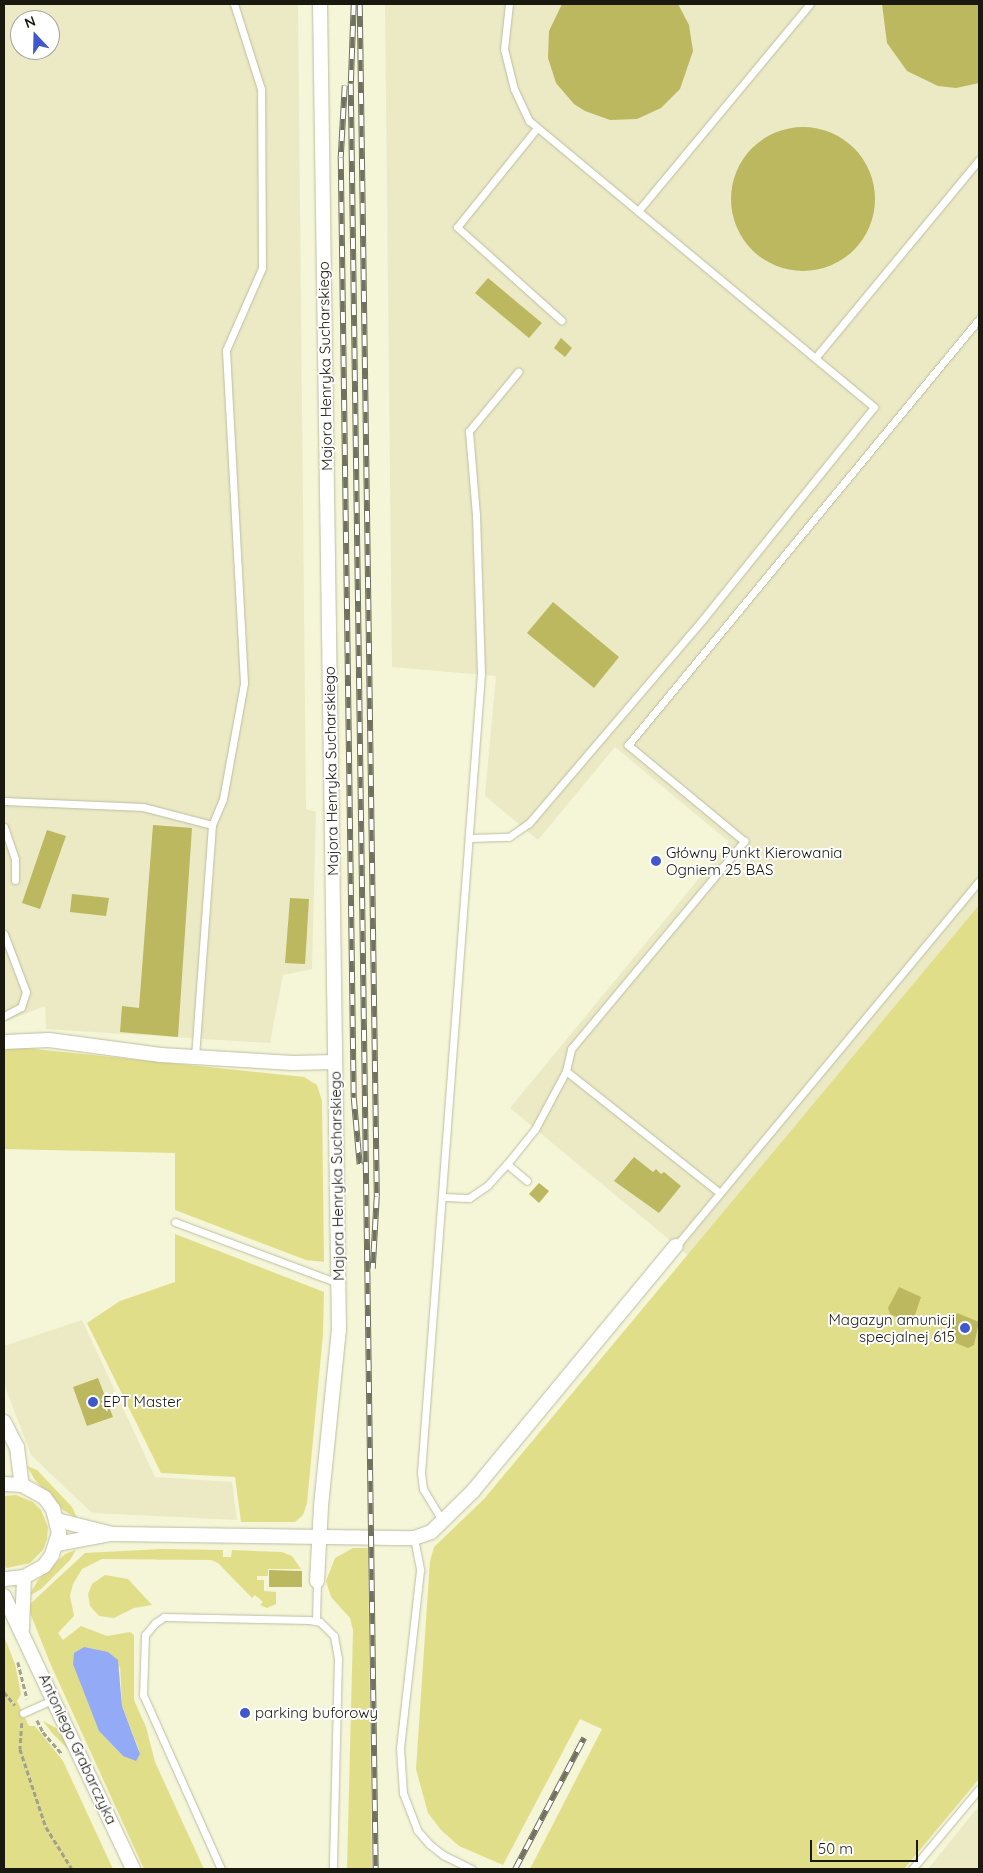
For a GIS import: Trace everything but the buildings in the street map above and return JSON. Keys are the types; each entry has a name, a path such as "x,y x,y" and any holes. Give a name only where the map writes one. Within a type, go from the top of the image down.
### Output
{"street":[{"name":"Majora Henryka Sucharskiego","path":"317,1581 319,1538 339,1330 320,4"},
{"path":"4,1042 49,1040 161,1055 294,1063 335,1062"},
{"path":"57,1544 112,1534 414,1538 444,1522 676,1246"},
{"path":"4,1447 5,1426"},
{"path":"5,1426 17,1447 22,1485"},
{"path":"4,1484 22,1485 46,1498 57,1520 57,1544 44,1566 24,1577 4,1579"},
{"path":"57,1520 112,1534"},
{"name":"Antoniego Grabarczyka","path":"22,1629 24,1577"},
{"name":"Antoniego Grabarczyka","path":"4,1596 22,1629 133,1869"}],"lane":[{"path":"195,1056 212,825 223,800 244,683 226,350 262,268 261,89 234,4"},
{"path":"471,838 509,837 528,823 703,619 874,407 529,121 514,89 504,49 509,4"},
{"path":"638,211 810,4"},
{"path":"537,128 457,227 561,320"},
{"path":"815,358 979,160"},
{"path":"443,1197 469,1198 487,1186 507,1164 535,1129 566,1070 571,1049 744,841 628,746 979,320"},
{"path":"444,1522 423,1489 421,1473 471,838 481,674 476,515 469,431 518,372"},
{"path":"4,801 143,807 212,825"},
{"path":"4,827 15,859 15,880"},
{"path":"676,1246 979,881"},
{"path":"4,934 26,992 20,1007 4,1016"},
{"path":"566,1070 720,1193"},
{"path":"507,1164 527,1181"},
{"path":"175,1222 338,1283"},
{"path":"414,1538 420,1570 400,1748 403,1793 417,1830 429,1844 444,1855 472,1869"},
{"path":"316,1621 317,1581"},
{"path":"221,1869 145,1702 142,1680 145,1635 155,1623 171,1616 316,1621 330,1630 338,1650 333,1869"},
{"path":"23,1713 55,1699"},
{"path":"912,1869 979,1789"}],"path":[{"path":"15,1655 27,1699"},
{"path":"4,1692 23,1713 20,1749 46,1826 72,1869"}],"shaded area":[{"path":"4,4 298,4 306,809 316,812 312,969 283,975 270,1043 46,1029 45,1006 4,1022"},
{"path":"385,4 979,4 979,905 689,1256 510,1108 729,842 615,747 538,840 485,796 496,676 392,667"},
{"path":"979,905 979,1779 904,1869 530,1869 602,1729 580,1719 503,1865 459,1846 441,1830 428,1813 416,1769 430,1561 434,1547 484,1499"},
{"path":"25,1048 304,1077 317,1085 322,1101 324,1262 306,1260 175,1210 175,1153 4,1149 4,1049"},
{"path":"175,1234 324,1292 323,1334 307,1503 303,1515 295,1522 241,1522 235,1477 161,1473 87,1323 120,1301 175,1282"},
{"path":"82,1320 155,1477 232,1482 237,1520 92,1513 31,1455 4,1384 4,1346"},
{"path":"27,1466 37,1470 72,1507 77,1518 63,1510 35,1480"},
{"path":"16,1495 33,1502 41,1510 48,1527 47,1539 43,1550 30,1563 7,1568 4,1567 4,1496"},
{"path":"353,1548 368,1548 372,1869 347,1869 353,1630 350,1618 331,1597 326,1581 335,1558"},
{"path":"161,1549 223,1550 223,1557 231,1557 232,1550 282,1552 292,1556 301,1569 268,1569 268,1576 257,1576 257,1580 264,1580 264,1591 276,1592 276,1604 267,1608 260,1605 263,1602 255,1595 252,1598 218,1563 211,1560 102,1559 82,1569 73,1584 70,1596 74,1616 58,1633 63,1640 81,1626 107,1636 130,1632 134,1635 134,1700 146,1727 155,1762 204,1869 144,1869 50,1663 29,1610 29,1605 85,1553","holes":["120,1665 122,1706 139,1750 123,1756 99,1731"]},
{"path":"76,1550 70,1560 41,1589 29,1596 38,1580 65,1554"},
{"path":"105,1575 128,1579 152,1605 134,1608 114,1618 99,1616 90,1606 88,1594 92,1584"},
{"path":"4,1636 15,1664 21,1694 17,1701 29,1726 35,1726 63,1761 113,1869 4,1869"},
{"path":"43,1721 58,1729 70,1751 53,1734"},
{"path":"979,1806 979,1869 928,1869"}],"water":[{"path":"84,1647 108,1652 118,1660 122,1706 140,1754 136,1761 123,1756 99,1731 73,1664 74,1653"}],"railway":[{"path":"354,4 351,84 376,1869"},
{"path":"360,5 377,1197 373,1269"},
{"path":"345,86 341,158 354,1098 360,1165"},
{"path":"515,1869 584,1738"}],"place":[{"name":"Główny Punkt Kierowania Ogniem 25 BAS","path":"656,861"},
{"name":"Magazyn amunicji specjalnej 615","path":"965,1328"},
{"name":"EPT Master","path":"93,1402"},
{"name":"parking buforowy","path":"245,1713"}]}
